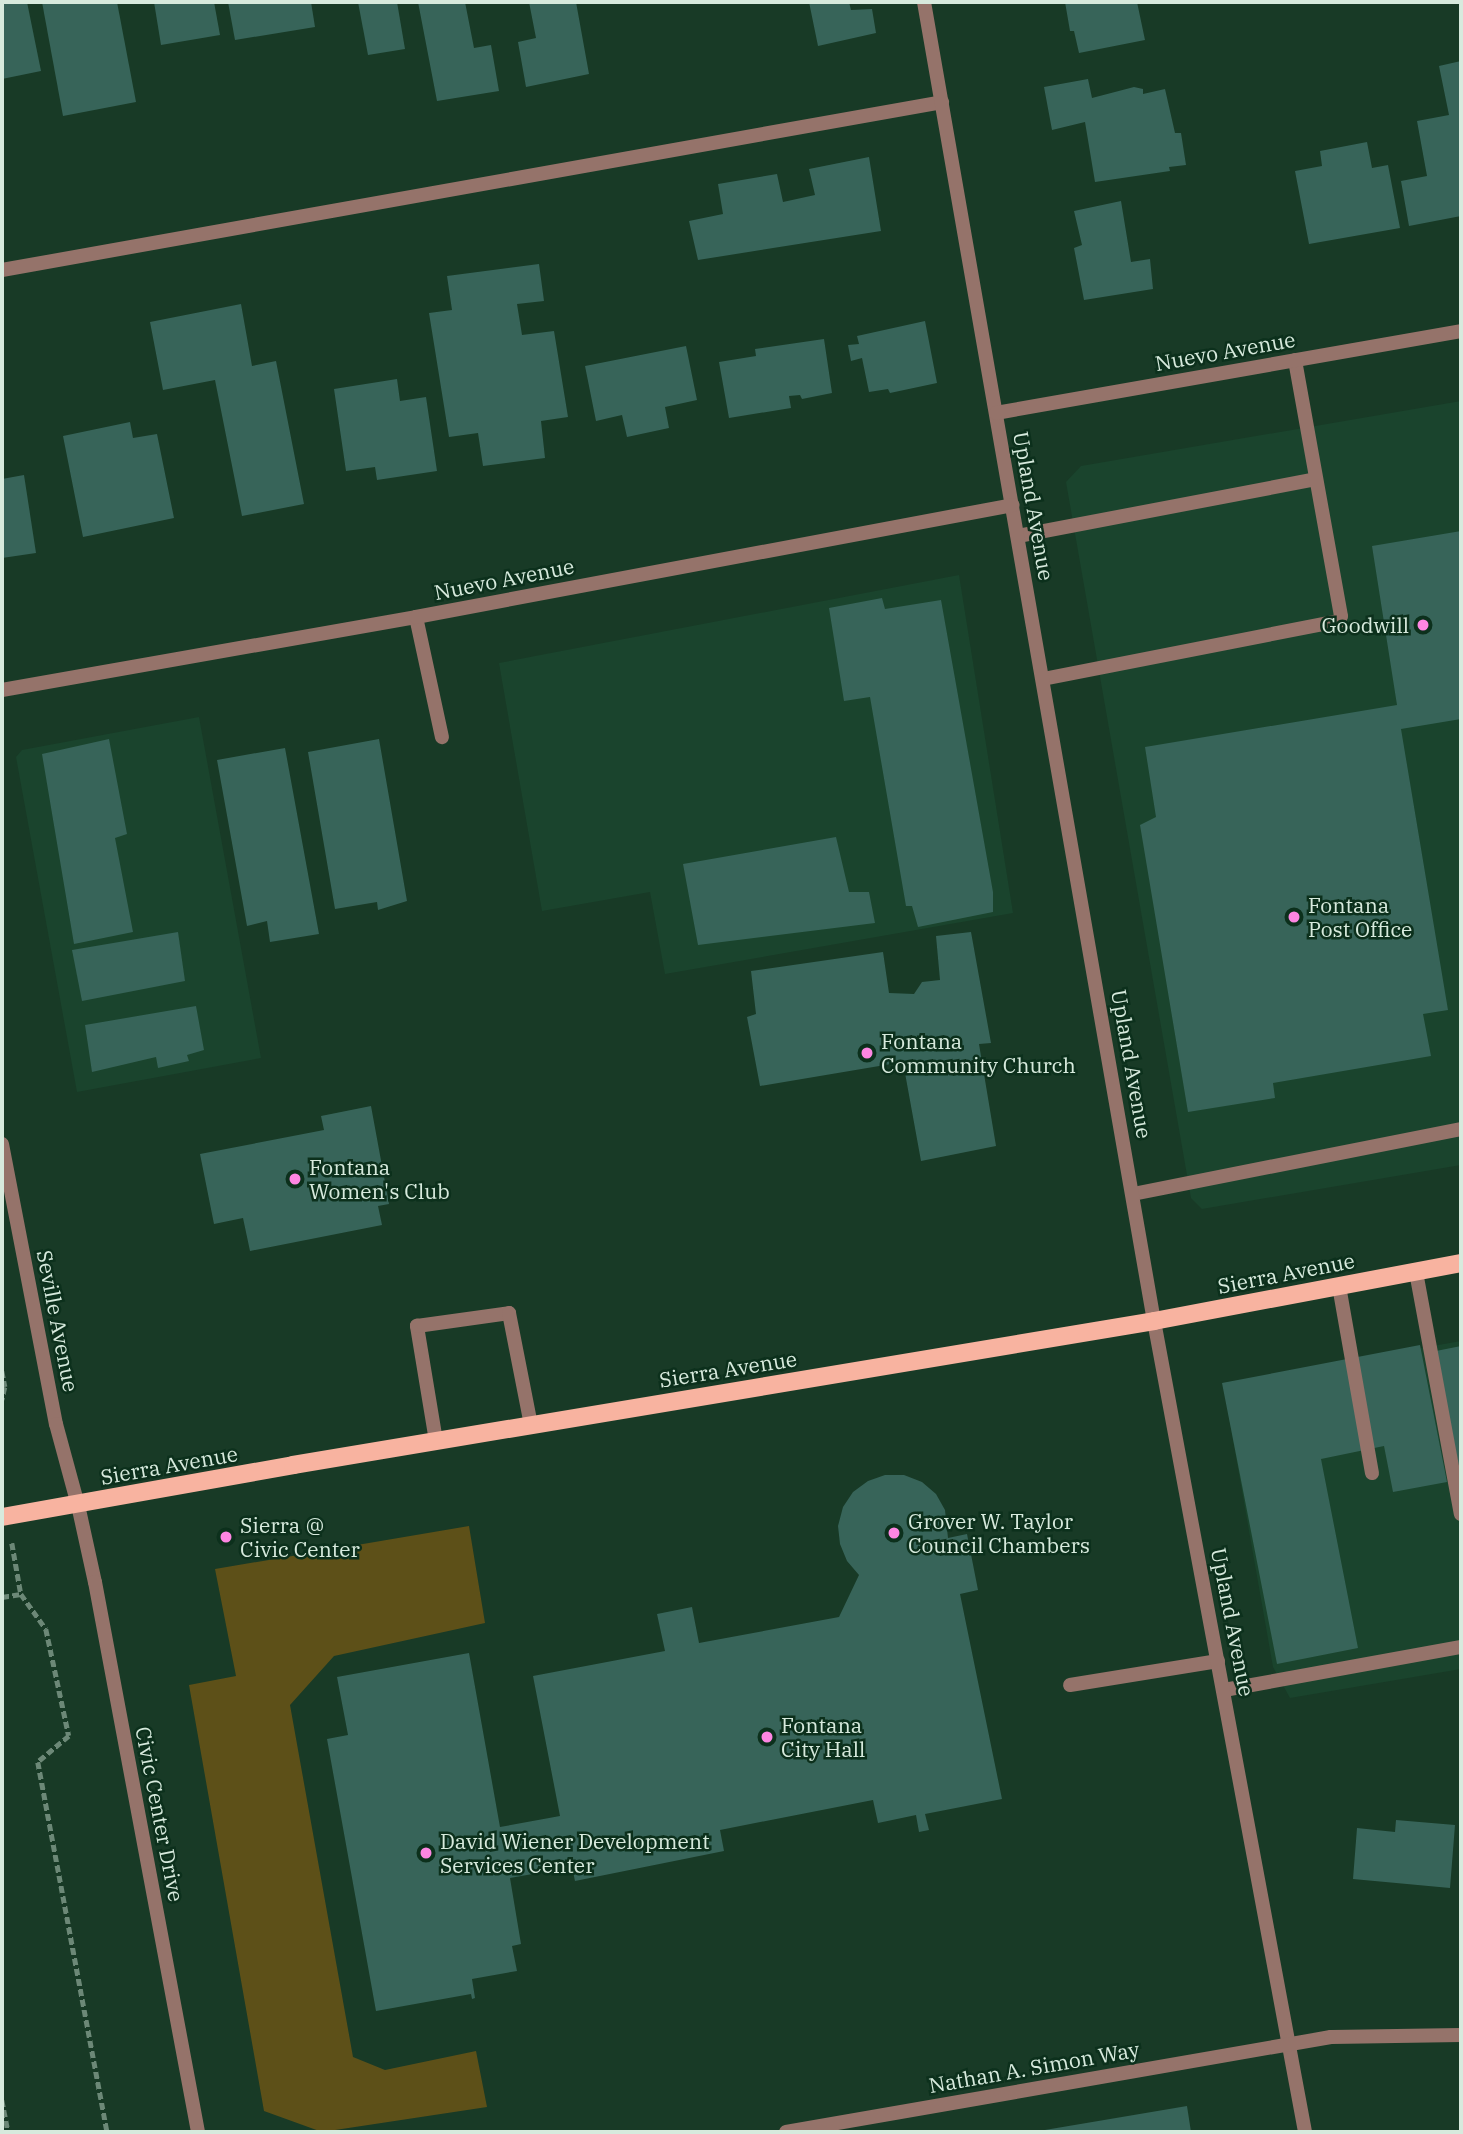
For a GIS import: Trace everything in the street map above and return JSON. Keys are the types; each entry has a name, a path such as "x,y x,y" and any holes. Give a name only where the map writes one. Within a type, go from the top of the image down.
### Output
{"main road":[{"name":"Sierra Avenue","path":"2,1517 436,1441 1154,1321 1461,1263"}],"street":[{"name":"Upland Avenue","path":"924,2 1154,1321 1305,2132"},
{"path":"2,270 942,102"},
{"name":"Nuevo Avenue","path":"996,412 1461,331"},
{"path":"1043,679 1339,621 1341,615 1295,360"},
{"path":"1018,536 1316,479"},
{"name":"Nuevo Avenue","path":"2,690 416,617 1013,505"},
{"path":"416,617 442,737"},
{"path":"1133,1194 1461,1129"},
{"name":"Seville Avenue","path":"2,1144 56,1424 78,1505"},
{"path":"1416,1272 1461,1514"},
{"path":"1339,1286 1372,1473"},
{"path":"436,1441 417,1326 509,1312 531,1425"},
{"name":"Civic Center Drive","path":"78,1505 95,1582 198,2132"},
{"path":"1224,1690 1461,1647"},
{"path":"1070,1685 1218,1661"},
{"name":"Nathan A. Simon Way","path":"786,2132 1331,2037 1461,2035"}],"path":[{"path":"2,1371 5,1387 2,1400"},
{"path":"2,1597 21,1594 46,1629 69,1736 38,1762 107,2132"},
{"path":"2,2100 8,2132"}],"shaded area":[{"path":"1461,401 1461,1165 1202,1209 1191,1198 1066,482 1081,466"},
{"path":"959,575 1013,913 665,974 650,892 542,911 499,663"},
{"path":"199,717 261,1058 77,1092 16,757 22,750"},
{"path":"1461,1341 1461,1669 1290,1698 1273,1667 1223,1383"},
{"path":"469,1526 485,1623 334,1656 290,1705 353,2057 385,2070 476,2051 487,2107 322,2132 264,2111 189,1685 236,1676 215,1569"}],"building":[{"path":"2,2 27,2 41,71 2,79"},
{"path":"42,2 117,2 136,102 63,116"},
{"path":"154,2 214,2 220,35 161,45"},
{"path":"228,2 311,2 315,27 235,40"},
{"path":"358,2 397,2 405,49 368,55"},
{"path":"418,2 465,2 474,48 491,45 499,91 437,101"},
{"path":"529,2 576,2 589,74 526,87 518,42 536,38"},
{"path":"809,2 849,2 851,10 872,9 876,33 818,46"},
{"path":"1065,2 1137,2 1145,40 1079,53 1074,31 1070,31"},
{"path":"1461,61 1461,216 1409,226 1401,181 1427,176 1417,121 1449,115 1439,66"},
{"path":"1088,79 1092,98 1134,87 1143,89 1143,94 1165,89 1175,133 1181,133 1186,165 1169,167 1170,171 1095,182 1085,122 1052,130 1044,87"},
{"path":"1367,142 1372,168 1388,165 1400,228 1309,244 1295,171 1322,166 1320,151"},
{"path":"869,157 881,231 698,260 689,221 723,214 718,184 777,174 783,202 815,195 809,169"},
{"path":"1121,201 1131,262 1150,259 1153,289 1084,300 1074,248 1082,245 1074,211"},
{"path":"539,264 544,301 517,304 522,335 554,331 568,417 541,421 545,458 483,466 478,433 449,437 429,313 452,310 447,276"},
{"path":"241,304 252,366 276,361 304,504 242,516 215,380 163,390 150,322"},
{"path":"925,321 937,383 890,393 888,389 869,392 862,358 851,361 848,345 859,344 857,336"},
{"path":"824,339 832,393 802,399 800,395 789,396 791,408 729,418 719,362 756,356 755,349"},
{"path":"686,346 697,400 665,407 669,428 627,437 622,415 596,421 585,366"},
{"path":"397,379 400,401 426,397 437,471 377,480 375,467 346,471 334,389"},
{"path":"130,422 133,438 157,434 174,518 83,537 63,436"},
{"path":"24,475 36,553 2,558 2,479"},
{"name":"Fontana Post Office","path":"1461,531 1461,719 1401,729 1448,1010 1423,1014 1431,1056 1273,1083 1275,1098 1188,1112 1140,825 1156,817 1145,747 1397,705 1372,546"},
{"path":"882,598 885,609 941,600 993,892 993,912 918,927 912,906 906,906 870,697 844,701 829,608"},
{"path":"109,739 127,834 115,838 133,932 74,944 42,754"},
{"path":"379,739 407,901 378,910 377,902 335,909 308,752"},
{"path":"285,748 319,934 270,942 267,921 247,926 217,760"},
{"path":"836,837 849,892 869,892 875,923 698,945 683,864"},
{"path":"178,932 185,981 82,1001 72,950"},
{"name":"Fontana Community Church","path":"971,932 991,1043 979,1044 996,1146 921,1161 903,1062 760,1086 747,1017 756,1014 751,971 883,952 889,993 914,994 922,982 940,980 936,936"},
{"path":"196,1006 204,1050 187,1055 189,1061 158,1068 156,1057 92,1072 85,1025"},
{"name":"Fontana Women's Club","path":"371,1106 389,1204 378,1206 382,1225 250,1251 243,1218 214,1224 200,1154 324,1130 321,1116"},
{"path":"1420,1345 1447,1482 1393,1492 1384,1446 1321,1459 1358,1648 1277,1664 1222,1383"},
{"path":"1461,1346 1461,1473 1460,1473 1436,1351"},
{"name":"Fontana City Hall","path":"885,1475 904,1475 922,1482 936,1494 945,1510 948,1538 967,1534 978,1590 960,1594 1002,1799 925,1814 929,1830 919,1832 916,1815 878,1823 873,1800 720,1830 724,1851 575,1881 572,1867 510,1878 521,1944 512,1946 517,1971 472,1979 475,1998 472,1999 471,1994 376,2011 327,1739 348,1735 337,1677 469,1653 500,1827 560,1816 533,1676 665,1651 657,1614 692,1607 699,1643 839,1617 859,1575 847,1561 840,1544 838,1526 843,1507 853,1492 868,1481"},
{"path":"1396,1820 1455,1825 1450,1888 1353,1879 1357,1828 1395,1832"},
{"path":"1187,2106 1191,2132 1039,2132 1039,2131"}],"place":[{"name":"Goodwill","path":"1423,625"},
{"name":"Fontana Post Office","path":"1294,917"},
{"name":"Fontana Community Church","path":"867,1053"},
{"name":"Fontana Women's Club","path":"295,1179"},
{"name":"Grover W. Taylor Council Chambers","path":"894,1533"},
{"name":"Sierra @ Civic Center","path":"226,1537"},
{"name":"Fontana City Hall","path":"767,1737"},
{"name":"David Wiener Development Services Center","path":"426,1853"}]}
